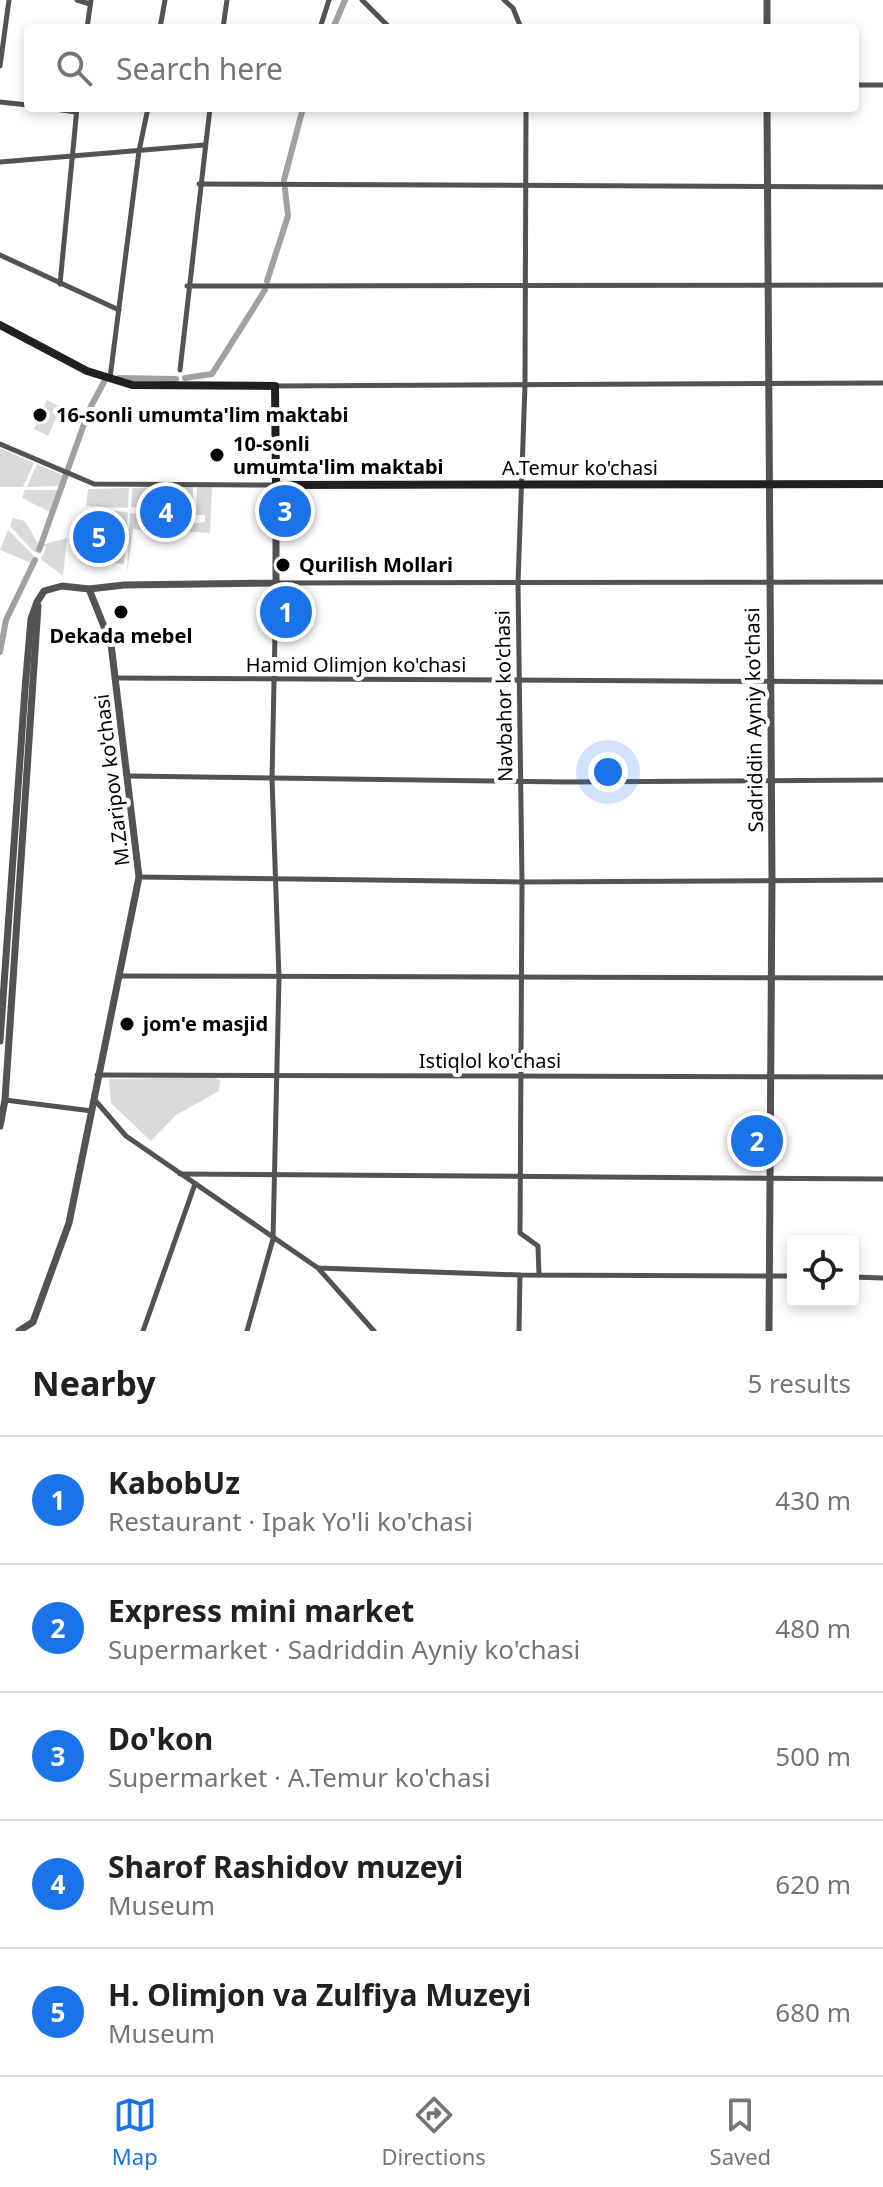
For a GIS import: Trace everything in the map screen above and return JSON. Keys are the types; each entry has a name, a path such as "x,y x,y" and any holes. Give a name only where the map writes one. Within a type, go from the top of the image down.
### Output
{"main road":[{"path":"0,325 110,379 132,385 275,386 276,485"},
{"name":"A.Temur ko'chasi","path":"276,485 883,484"}],"street":[{"path":"0,66 9,0"},
{"path":"77,0 91,2 88,24"},
{"path":"161,24 165,0"},
{"path":"224,24 227,0"},
{"path":"321,24 329,0"},
{"path":"362,0 386,24"},
{"path":"504,0 513,8 519,24"},
{"path":"767,0 767,24"},
{"path":"859,85 883,85"},
{"path":"0,102 24,105"},
{"path":"60,284 77,112"},
{"path":"110,379 139,151 147,112"},
{"path":"180,370 187,286 209,112"},
{"name":"Navbahor ko'chasi","path":"526,112 525,385 518,583 522,882 520,1233 538,1246 539,1275"},
{"name":"Sadriddin Ayniy ko'chasi","path":"767,112 772,879 769,1331"},
{"path":"0,162 204,145"},
{"path":"199,184 883,187"},
{"path":"0,255 119,310"},
{"path":"187,286 883,285"},
{"path":"275,386 883,383"},
{"path":"0,444 94,484 276,485 272,779 279,978 273,1239 247,1331"},
{"path":"0,1041 31,619 44,591 62,586 89,589 124,585 276,583 883,582"},
{"name":"M.Zaripov ko'chasi","path":"33,1322 69,1223 139,877 111,644 89,589"},
{"path":"0,1126 37,602"},
{"name":"Hamid Olimjon ko'chasi","path":"116,678 275,682 883,682"},
{"path":"128,776 521,782 883,780"},
{"path":"139,877 522,882 883,880"},
{"path":"117,976 883,978"},
{"name":"Istiqlol ko'chasi","path":"97,1075 883,1077"},
{"path":"94,1099 126,1136 318,1268 374,1331"},
{"path":"2,1100 92,1111"},
{"path":"180,1174 883,1179"},
{"path":"143,1331 195,1184"},
{"path":"318,1268 520,1275 787,1276"},
{"path":"519,1331 520,1275"},
{"path":"859,1277 883,1278"},
{"path":"360,1331 362,1321"},
{"path":"19,1331 33,1322"},
{"path":"30,1331 33,1322"}],"shaded area":[{"path":"47,400 61,407 48,436 34,429"},
{"path":"0,448 34,463 23,487 0,487"},
{"path":"37,464 65,476 61,486 27,487"},
{"path":"193,487 193,515 181,515 180,504 146,502 145,508 131,507 132,488"},
{"path":"197,487 212,487 210,533 177,531 174,534 133,529 127,574 130,513 174,518 174,526 205,522 205,515 196,515"},
{"path":"129,488 128,508 86,506 88,489"},
{"path":"25,490 60,490 52,513 22,498"},
{"path":"86,509 128,512 124,564 81,560 82,547 114,551 120,540 119,528 84,524"},
{"path":"13,518 25,521 39,545 35,553 10,526"},
{"path":"8,530 34,556 31,563 0,550"},
{"path":"67,538 63,576 41,559 46,547 42,545"},
{"path":"212,1077 220,1080 219,1091 176,1115 151,1141 111,1103 109,1079"}],"waterway":[{"path":"335,24 345,0"},
{"path":"284,180 302,112"},
{"path":"267,281 288,216 285,189"},
{"path":"185,378 212,374 265,290"},
{"path":"119,378 176,379"},
{"path":"39,550 89,410 104,382"},
{"path":"0,652 6,620 35,560"}],"place":[{"name":"16-sonli umumta'lim maktabi","path":"40,415"},
{"name":"10-sonli umumta'lim maktabi","path":"217,455"},
{"name":"Do'kon","path":"285,511"},
{"name":"Sharof Rashidov muzeyi","path":"166,512"},
{"name":"H. Olimjon va Zulfiya Muzeyi","path":"99,537"},
{"name":"Qurilish Mollari","path":"283,565"},
{"name":"Dekada mebel","path":"121,612"},
{"name":"KabobUz","path":"286,612"},
{"name":"jom'e masjid","path":"127,1024"},
{"name":"Express mini market","path":"757,1141"}]}
